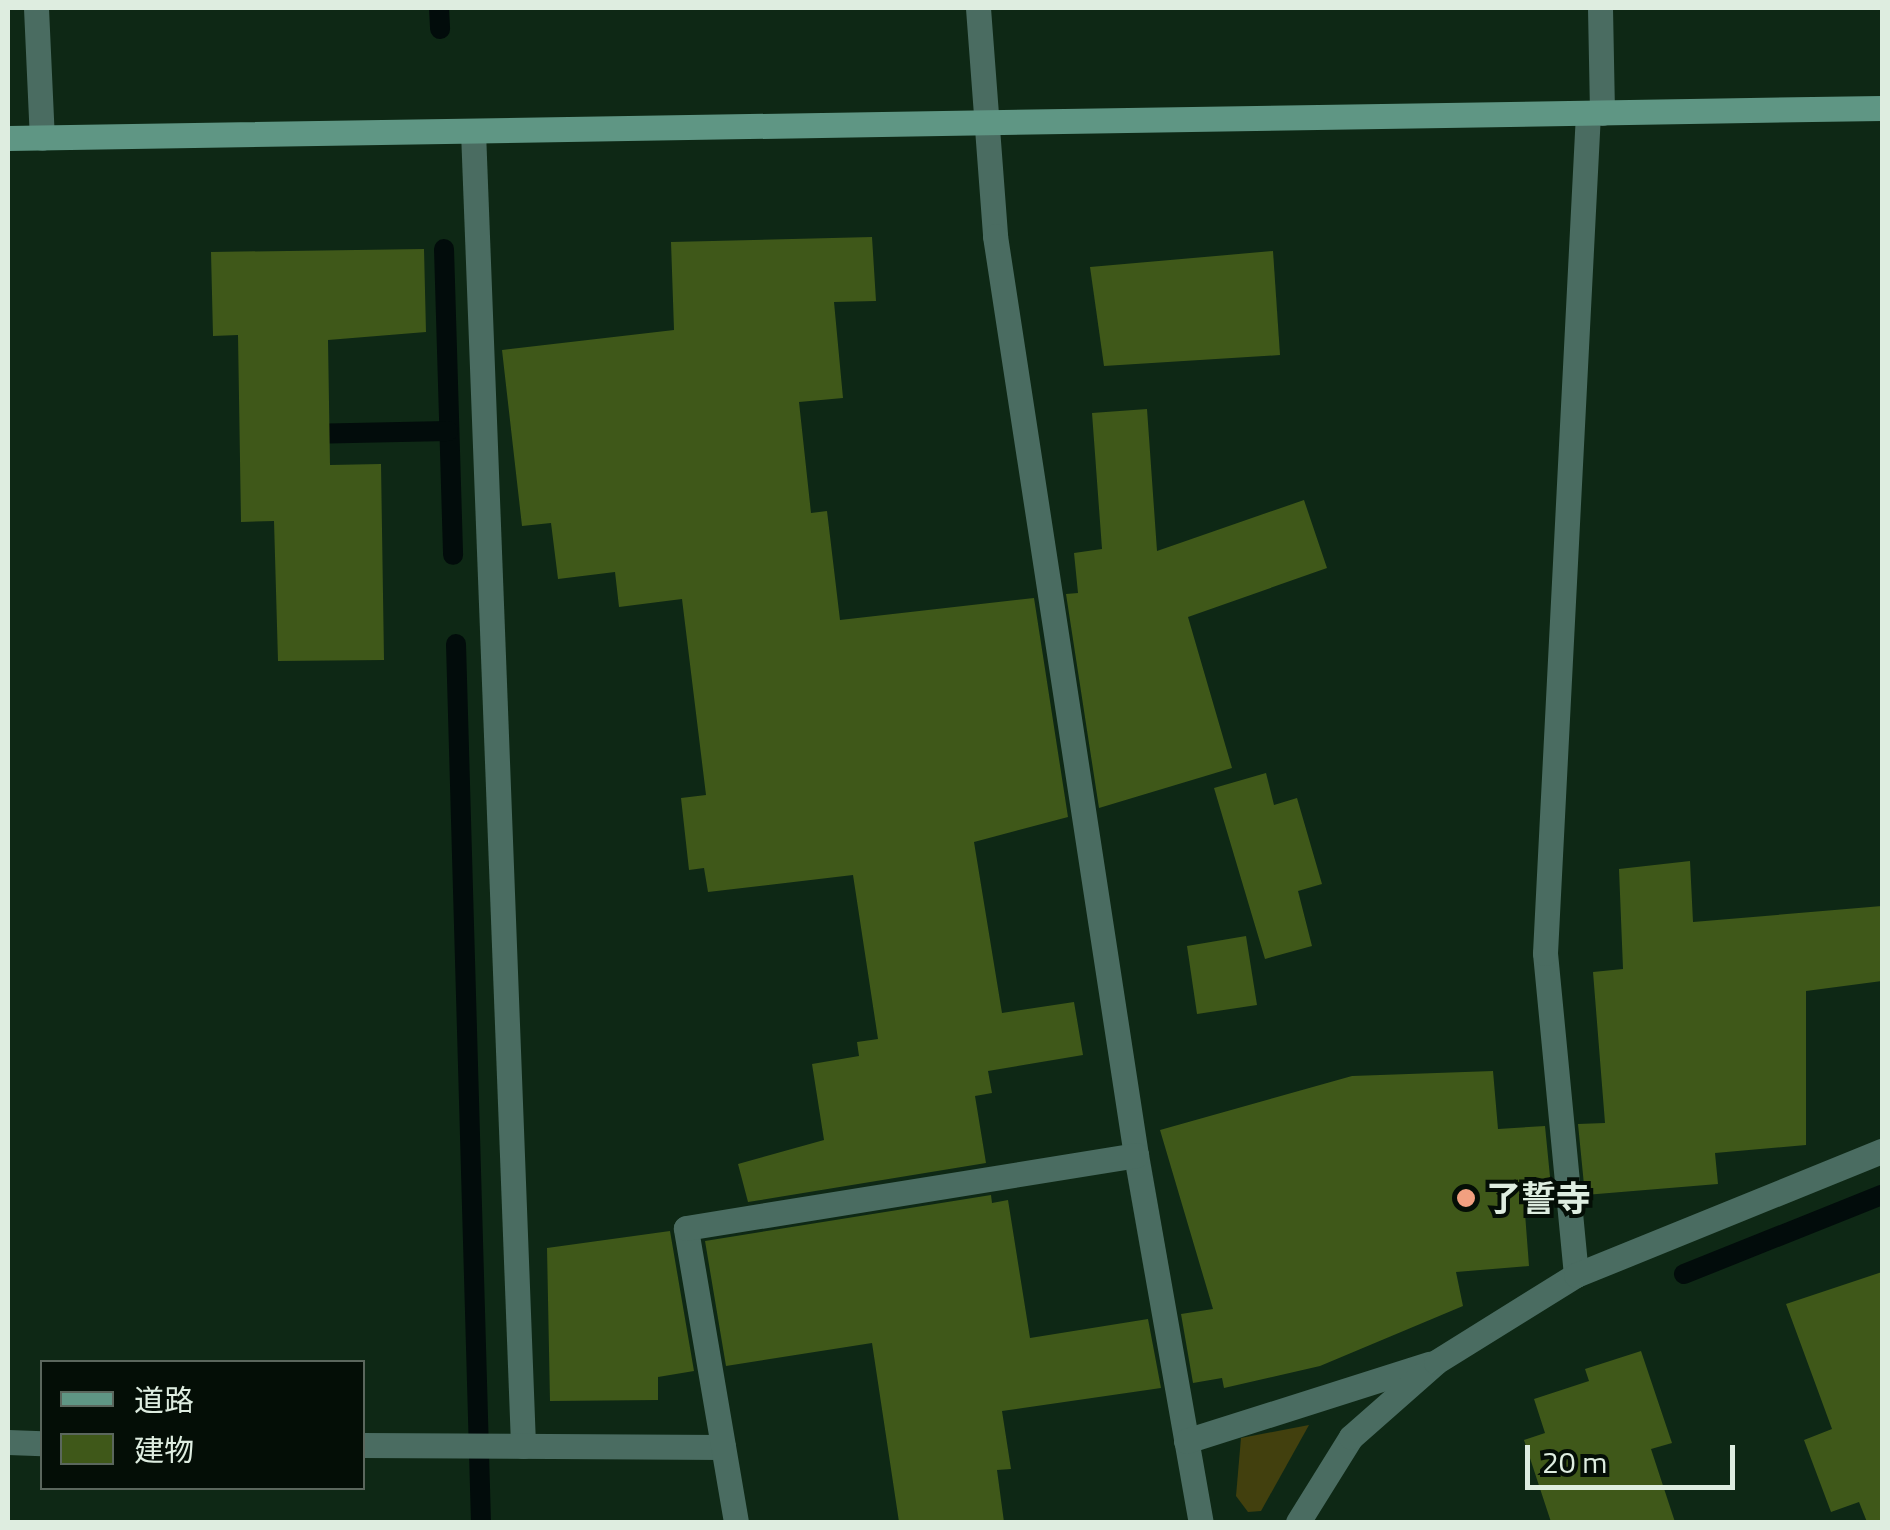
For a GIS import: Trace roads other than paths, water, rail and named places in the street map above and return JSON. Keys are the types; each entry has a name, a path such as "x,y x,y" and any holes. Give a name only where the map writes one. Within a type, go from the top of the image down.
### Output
{"street":[{"path":"36,8 42,138"},
{"path":"978,8 995,236 1136,1155 1201,1522"},
{"path":"1576,1274 1545,953 1600,8"},
{"path":"8,138 1882,108"},
{"path":"472,131 523,1446"},
{"path":"1298,1522 1351,1437 1436,1362 1576,1274 1882,1151"},
{"path":"736,1522 686,1228 1136,1155"},
{"path":"1186,1441 1436,1362"},
{"path":"8,1442 40,1443"},
{"path":"365,1445 723,1447"}],"waterway":[{"path":"439,8 440,29"},
{"path":"444,249 453,555"},
{"path":"304,434 448,431"},
{"path":"456,644 481,1522"},
{"path":"1684,1274 1882,1195"}],"place":[{"name":"了誓寺","path":"1466,1198"}]}
